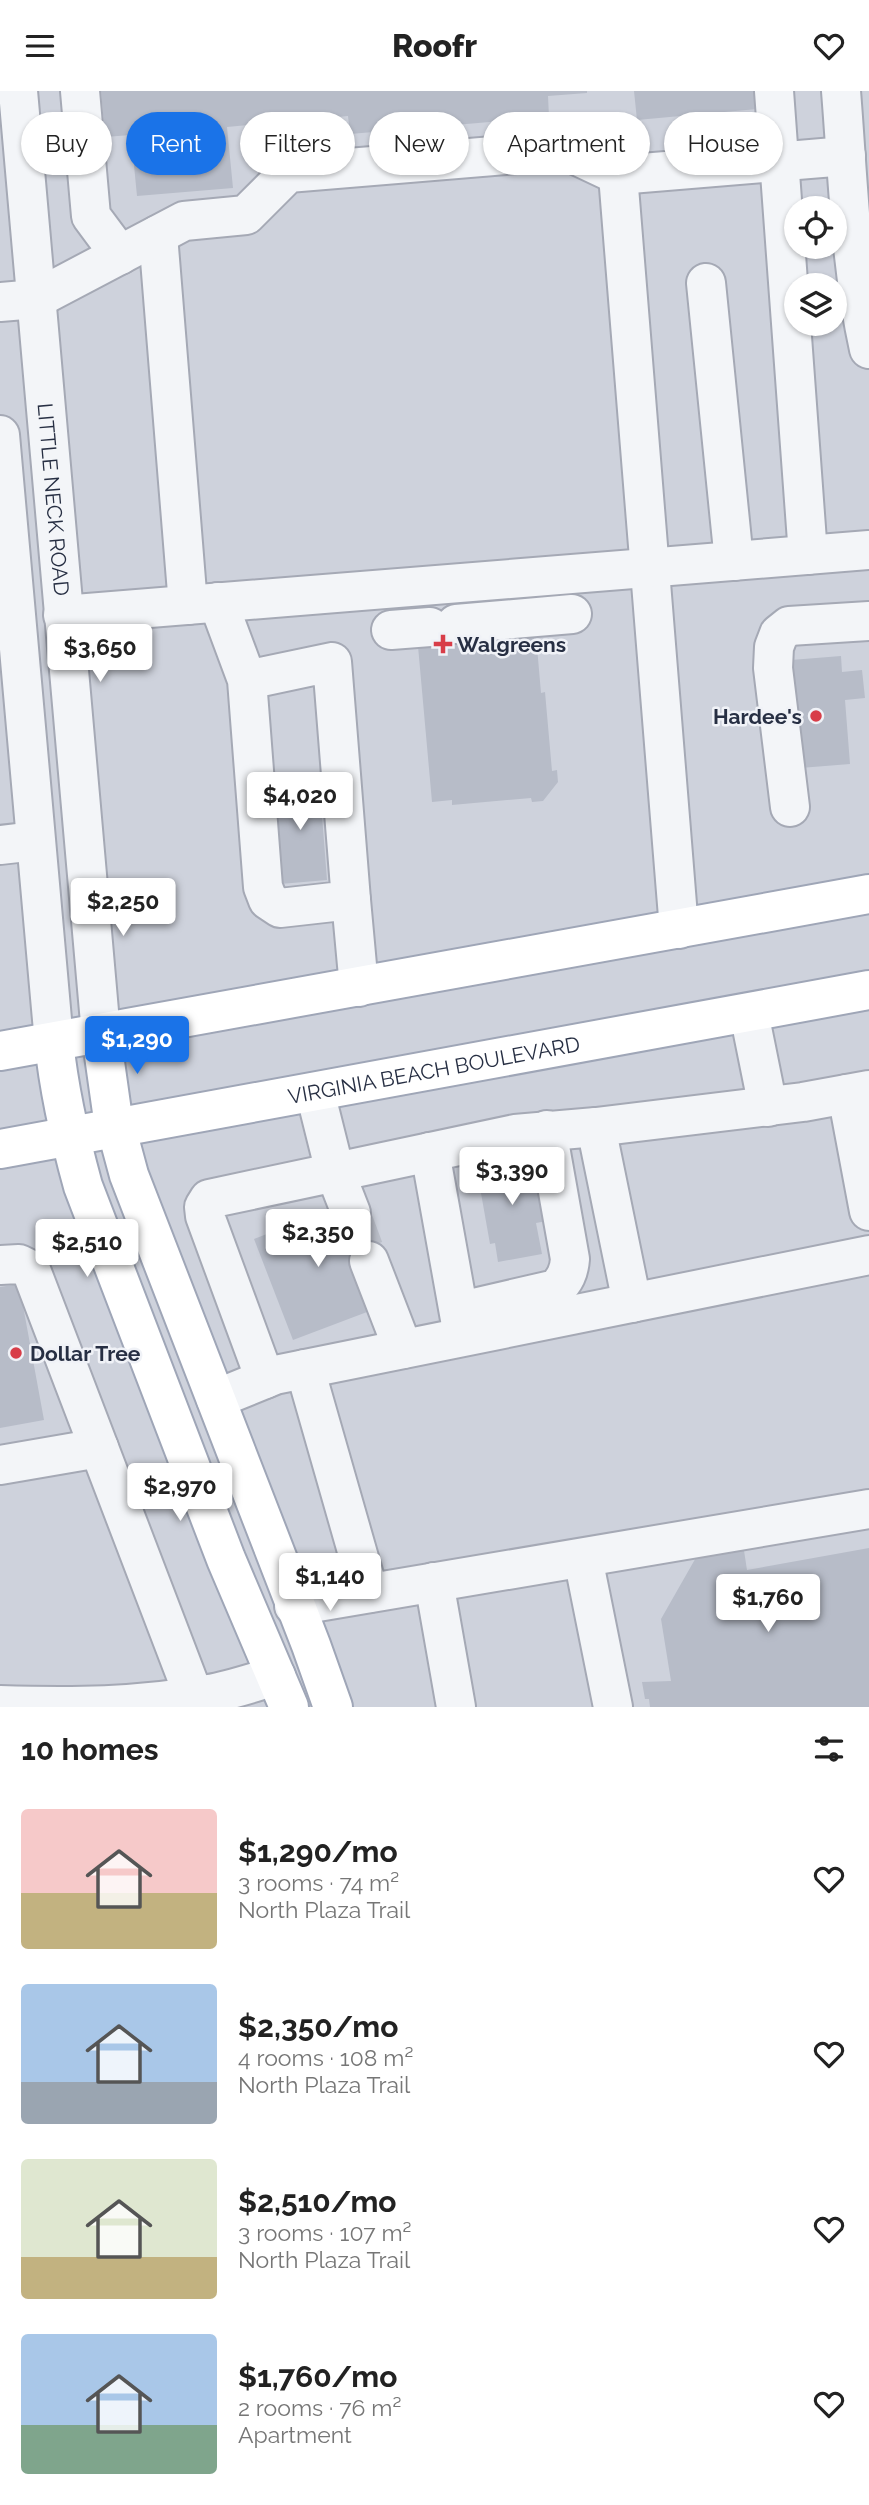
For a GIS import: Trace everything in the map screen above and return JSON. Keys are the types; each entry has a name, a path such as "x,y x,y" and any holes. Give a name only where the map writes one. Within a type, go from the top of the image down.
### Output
{"main road":[{"path":"0,1051 869,894"},
{"name":"VIRGINIA BEACH BOULEVARD","path":"0,1149 869,991"},
{"path":"102,1034 115,1128 129,1175 312,1645 333,1707"},
{"path":"54,1042 70,1137 83,1186 226,1559 282,1692"}],"street":[{"name":"LITTLE NECK ROAD","path":"18,91 18,300 64,615 102,1034"},
{"path":"79,91 91,216 120,255"},
{"path":"774,91 776,112"},
{"path":"841,91 855,264 861,314 869,349"},
{"path":"783,162 846,156"},
{"path":"18,300 120,255 184,221 246,215 288,173 483,157"},
{"path":"618,175 679,929"},
{"path":"782,175 808,555"},
{"path":"158,235 203,604 247,680 263,887 268,900 280,908 351,900"},
{"path":"706,283 734,561"},
{"path":"0,435 17,843 54,1042"},
{"path":"64,615 869,550"},
{"path":"391,630 572,614"},
{"path":"790,807 773,668 774,647 779,634 789,626 869,621"},
{"path":"247,680 332,662 359,987"},
{"path":"749,1013 768,1107"},
{"path":"315,1092 335,1172 351,1213"},
{"path":"265,1379 204,1207 209,1199 515,1133 596,1127 768,1107 858,1092 869,1211"},
{"path":"596,1127 632,1303"},
{"path":"216,1399 265,1379 403,1349 556,1289 564,1281 570,1259 547,1130"},
{"path":"430,1151 461,1324"},
{"path":"461,1324 632,1303 869,1255"},
{"path":"369,1261 403,1349"},
{"path":"0,1265 19,1264 31,1270 196,1702"},
{"path":"305,1369 369,1593"},
{"path":"0,1465 99,1448"},
{"path":"295,1606 869,1509"},
{"path":"583,1557 613,1707"},
{"path":"434,1582 456,1707"},
{"path":"0,1705 120,1706 196,1702 282,1692"}],"shaded area":[{"path":"0,91 869,91 869,1707 0,1707"}],"building":[{"path":"101,91 587,91 548,96 549,112 483,112 483,123 469,124 469,112 369,112 369,132 355,134 355,112 240,112 240,126 227,127 233,188 137,196 135,175 226,175 226,112 126,112 126,135 112,136 112,112 103,112"},
{"path":"634,91 755,91 757,109 664,112 664,118 650,119 650,112 636,112"},
{"name":"Walgreens","path":"535,624 541,693 545,692 552,771 557,770 558,782 543,801 532,802 531,798 452,805 452,800 432,802 417,635"},
{"name":"Hardee's","path":"841,656 842,672 862,670 865,698 845,700 850,764 800,768 791,660"},
{"path":"319,777 327,880 280,884 275,821 279,821 276,781"},
{"path":"531,1156 537,1188 541,1187 547,1221 536,1223 542,1254 498,1262 495,1243 490,1244 476,1165"},
{"path":"364,1208 383,1255 350,1268 367,1312 293,1340 254,1239 328,1210 333,1221"},
{"name":"Dollar Tree","path":"19,1284 44,1420 0,1428 0,1287"},
{"path":"743,1544 747,1570 869,1548 869,1707 650,1707 649,1699 645,1699 642,1682 671,1681 661,1619 698,1554 704,1557 708,1549"}],"tunnel":[{"path":"351,1213 369,1261"}],"place":[{"name":"Walgreens","path":"443,644"},
{"name":"Hardee's","path":"816,716"},
{"name":"Dollar Tree","path":"16,1353"}]}
